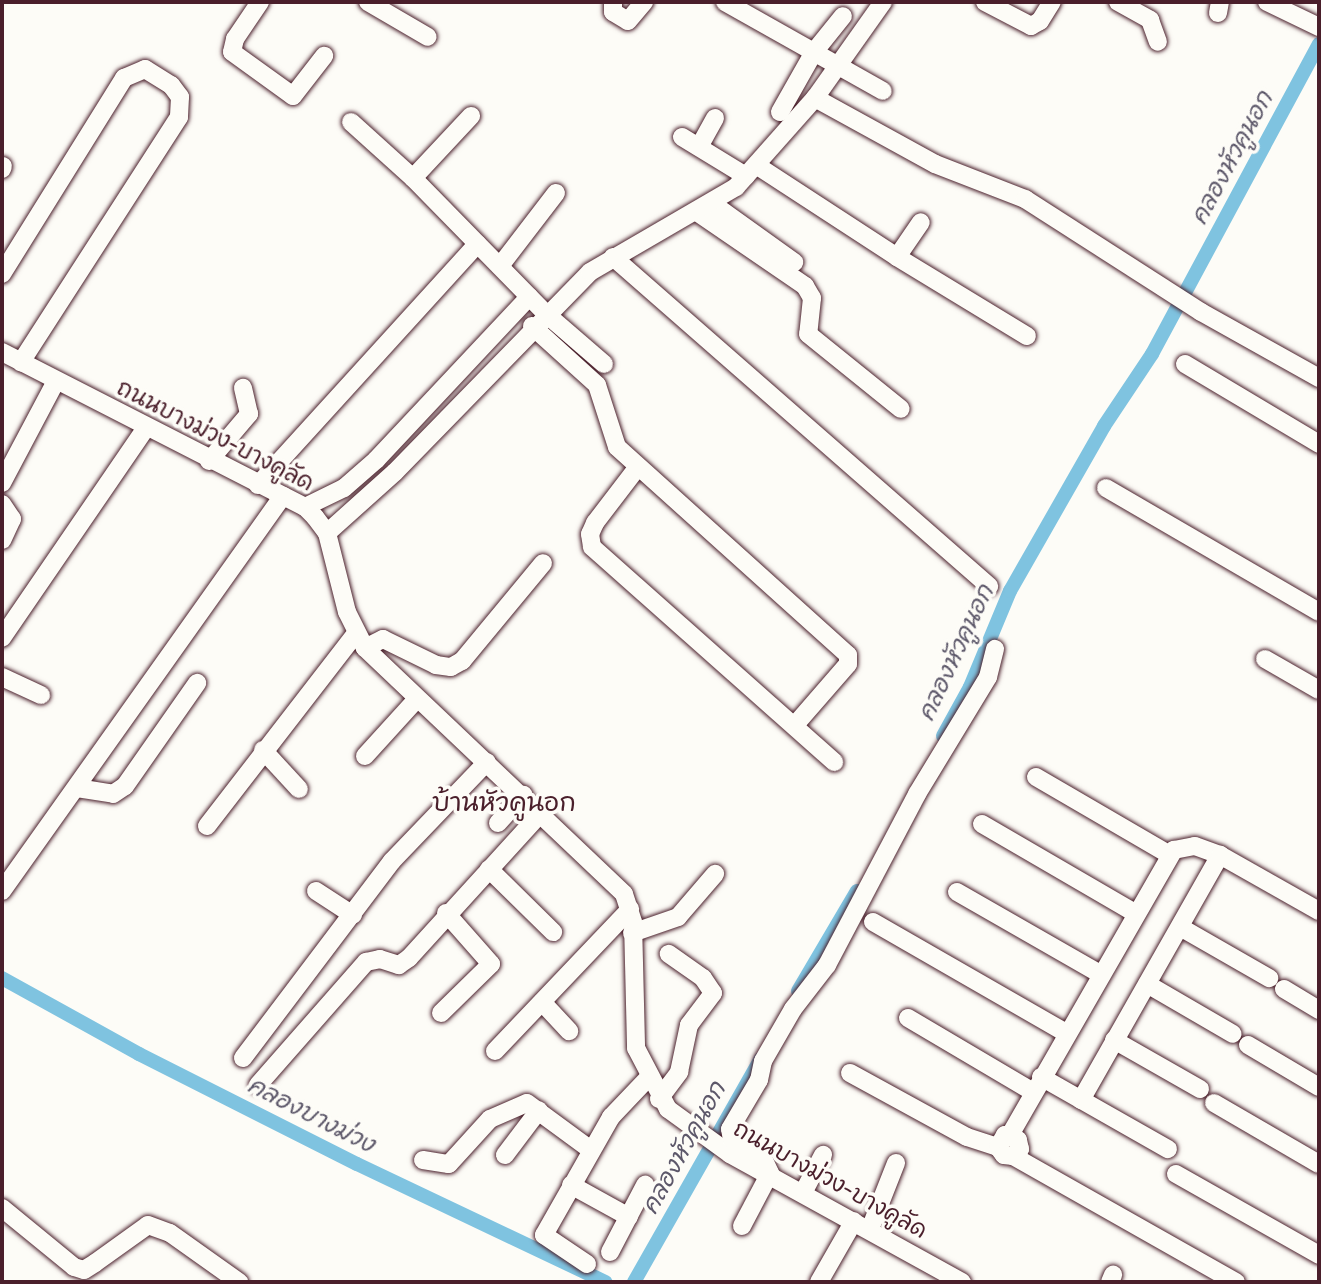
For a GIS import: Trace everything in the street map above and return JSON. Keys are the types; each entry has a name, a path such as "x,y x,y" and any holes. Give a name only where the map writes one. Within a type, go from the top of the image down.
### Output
{"street":[{"path":"260,2 235,39 232,52 293,96 324,56"},
{"path":"368,2 428,37"},
{"path":"613,2 613,12 628,21 644,2"},
{"path":"725,2 883,91"},
{"path":"327,533 395,472 545,313 613,257 705,208 751,171 815,98 883,2"},
{"path":"985,2 1031,26 1040,21 1052,2"},
{"path":"1118,2 1150,20 1158,42"},
{"path":"1271,3 1317,26"},
{"path":"779,112 814,52 843,16"},
{"path":"3,271 124,79 145,69 171,85 180,97 179,117 21,362"},
{"path":"815,98 935,164 1025,199 1201,312 1319,378"},
{"path":"413,178 471,116"},
{"path":"699,147 715,118"},
{"path":"351,122 413,178 545,313 604,364"},
{"path":"682,137 751,171 1027,336"},
{"path":"500,266 556,193"},
{"path":"705,208 794,261"},
{"path":"705,208 805,286 812,299 808,334 901,409"},
{"path":"897,257 921,222"},
{"path":"258,485 477,244"},
{"path":"613,257 989,586"},
{"path":"305,507 344,488 376,460 529,297"},
{"path":"532,326 597,384 611,438 637,468 848,655 848,664 795,725"},
{"name":"ถนนบางม่วง-บางคูลัด","path":"2,352 209,461 305,507 327,533 360,641 416,700 607,874 631,909 633,1023 648,1078 659,1099 693,1131 730,1154 804,1191 962,1282"},
{"path":"1185,364 1319,444"},
{"path":"2,483 56,382"},
{"path":"209,461 249,414 243,388"},
{"path":"2,638 146,428"},
{"path":"637,468 591,529 592,547 834,762"},
{"path":"1106,488 1319,612"},
{"path":"2,891 78,788 121,720 283,496"},
{"path":"2,504 12,519 2,540"},
{"path":"207,826 263,750 360,641 383,639 436,665 451,667 474,652 543,564"},
{"path":"741,1226 770,1173 763,1158 732,1140 730,1129 759,1080 763,1060 793,1009 827,965 917,794 988,677 995,649"},
{"path":"1265,659 1319,690"},
{"path":"2,677 41,695"},
{"path":"78,788 113,794 125,786 197,683"},
{"path":"365,756 416,700"},
{"path":"263,750 299,789"},
{"path":"243,1058 392,861 487,762"},
{"path":"1036,777 1170,855"},
{"path":"498,823 523,795"},
{"path":"258,1085 366,962 380,959 399,965 542,812"},
{"path":"982,824 1135,913"},
{"path":"1007,1146 1037,1084 1170,855 1187,846 1220,855 1319,911"},
{"path":"1081,1100 1220,855"},
{"path":"489,869 553,932"},
{"path":"632,933 678,917 715,874"},
{"path":"316,891 353,915"},
{"path":"957,892 1100,974"},
{"path":"495,1051 631,909"},
{"path":"442,1013 491,964 446,913"},
{"path":"873,922 1066,1033"},
{"path":"1180,927 1269,978"},
{"path":"659,1099 679,1072 690,1025 713,993 703,978 668,954"},
{"path":"1147,985 1233,1034"},
{"path":"1284,989 1319,1010"},
{"path":"542,1002 569,1031"},
{"path":"908,1018 1037,1084 1081,1100 1168,1149"},
{"path":"1114,1040 1200,1090"},
{"path":"1248,1045 1319,1087"},
{"path":"850,1073 967,1137 1007,1146 1236,1282"},
{"path":"587,1264 544,1235 591,1150 622,1102 648,1078"},
{"path":"423,1160 449,1164 505,1109 527,1103 591,1150"},
{"path":"1214,1103 1319,1164"},
{"path":"505,1155 539,1110"},
{"path":"804,1191 823,1155"},
{"path":"819,1282 862,1225 896,1163"},
{"path":"1176,1174 1319,1255"},
{"path":"571,1185 629,1217"},
{"path":"610,1252 645,1185"},
{"path":"2,1208 74,1267 84,1269 95,1263 148,1225 170,1233 239,1282"}],"waterway":[{"name":"คลองหัวคูนอก","path":"943,736 970,687 1010,591 1104,426 1152,354 1319,44"},
{"name":"คลองหัวคูนอก","path":"798,991 857,891"},
{"name":"คลองบางม่วง","path":"2,978 139,1054 357,1164 605,1282"},
{"name":"คลองหัวคูนอก","path":"634,1282 761,1058"}],"district":[{"name":"บ้านหัวคูนอก","path":"504,804"}]}
